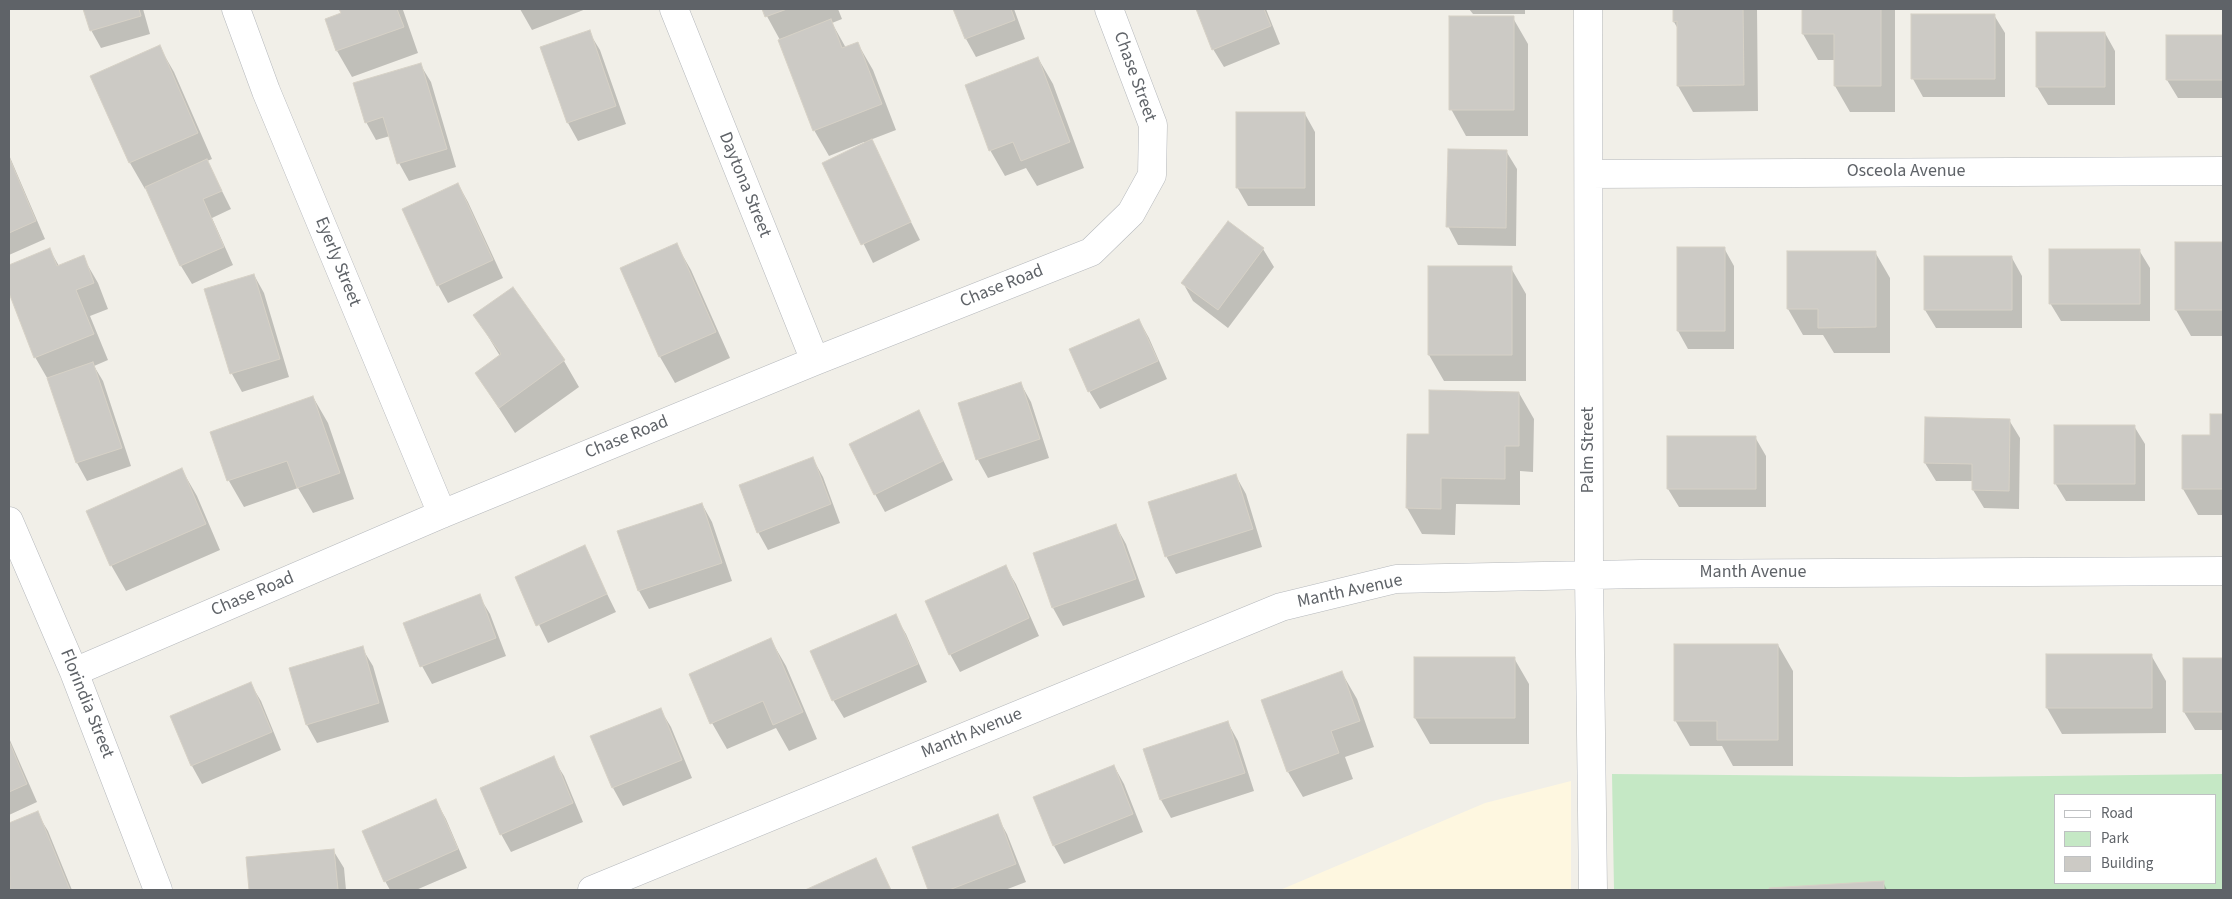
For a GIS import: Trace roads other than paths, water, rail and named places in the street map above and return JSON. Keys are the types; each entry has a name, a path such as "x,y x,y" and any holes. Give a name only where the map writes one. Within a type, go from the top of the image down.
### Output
{"street":[{"name":"Eyerly Street","path":"236,9 266,91 442,514"},
{"name":"Daytona Street","path":"674,9 815,361"},
{"name":"Chase Street","path":"1109,9 1153,125 1152,175"},
{"name":"Palm Street","path":"1588,9 1589,574 1593,890"},
{"name":"Osceola Avenue","path":"1589,174 2223,171"},
{"name":"Chase Road","path":"74,672 442,514 815,361 1090,252 1131,213 1152,175"},
{"name":"Florindia Street","path":"9,521 74,672 158,890"},
{"name":"Manth Avenue","path":"592,890 1280,607 1396,579 1589,574 2223,571"}]}
